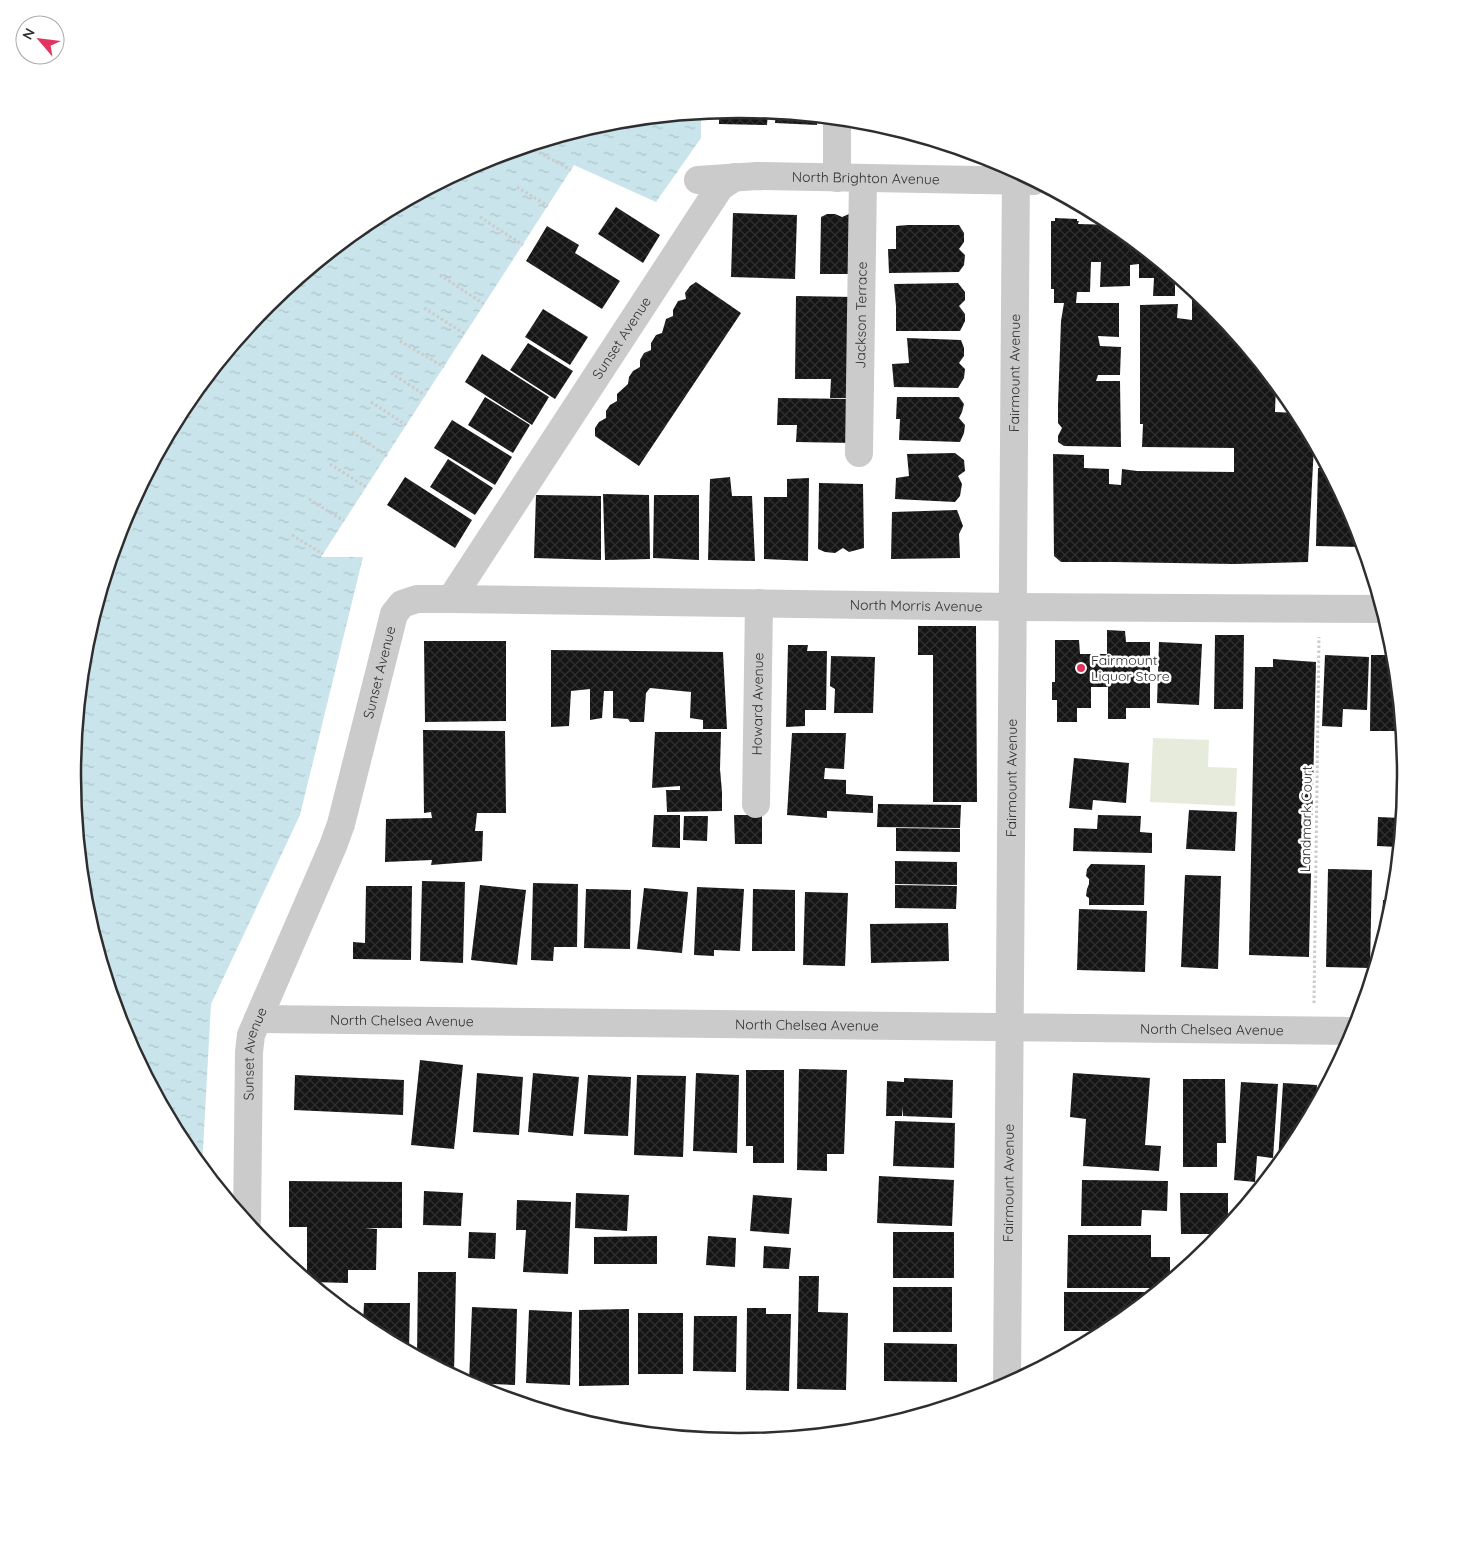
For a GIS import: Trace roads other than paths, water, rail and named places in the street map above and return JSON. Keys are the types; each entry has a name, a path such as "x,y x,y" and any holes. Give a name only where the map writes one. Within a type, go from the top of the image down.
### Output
{"street":[{"name":"Jackson Terrace","path":"838,125 850,179 859,453"},
{"name":"North Brighton Avenue","path":"698,180 734,177 850,179 1013,178"},
{"name":"Sunset Avenue","path":"247,1212 249,1052 251,1035 341,824 394,614 402,604 417,599 451,599 720,188 734,177"},
{"name":"Fairmount Avenue","path":"1007,1376 1013,607 1022,182"},
{"name":"North Morris Avenue","path":"451,599 1013,607 1375,609"},
{"name":"Howard Avenue","path":"756,804 759,603"},
{"name":"North Chelsea Avenue","path":"258,1019 1345,1031"}],"water":[{"path":"701,119 701,138 656,202 574,165 321,557 363,557 300,815 211,1004 203,1156 169,1104 149,1066 131,1027 116,987 94,904 83,819 81,775 83,732 94,647 116,564 131,524 169,447 217,375 274,310 305,281 339,254 410,206 487,168 569,140 653,123"}],"place":[{"name":"Fairmount Liquor Store","path":"1081,668"}]}
